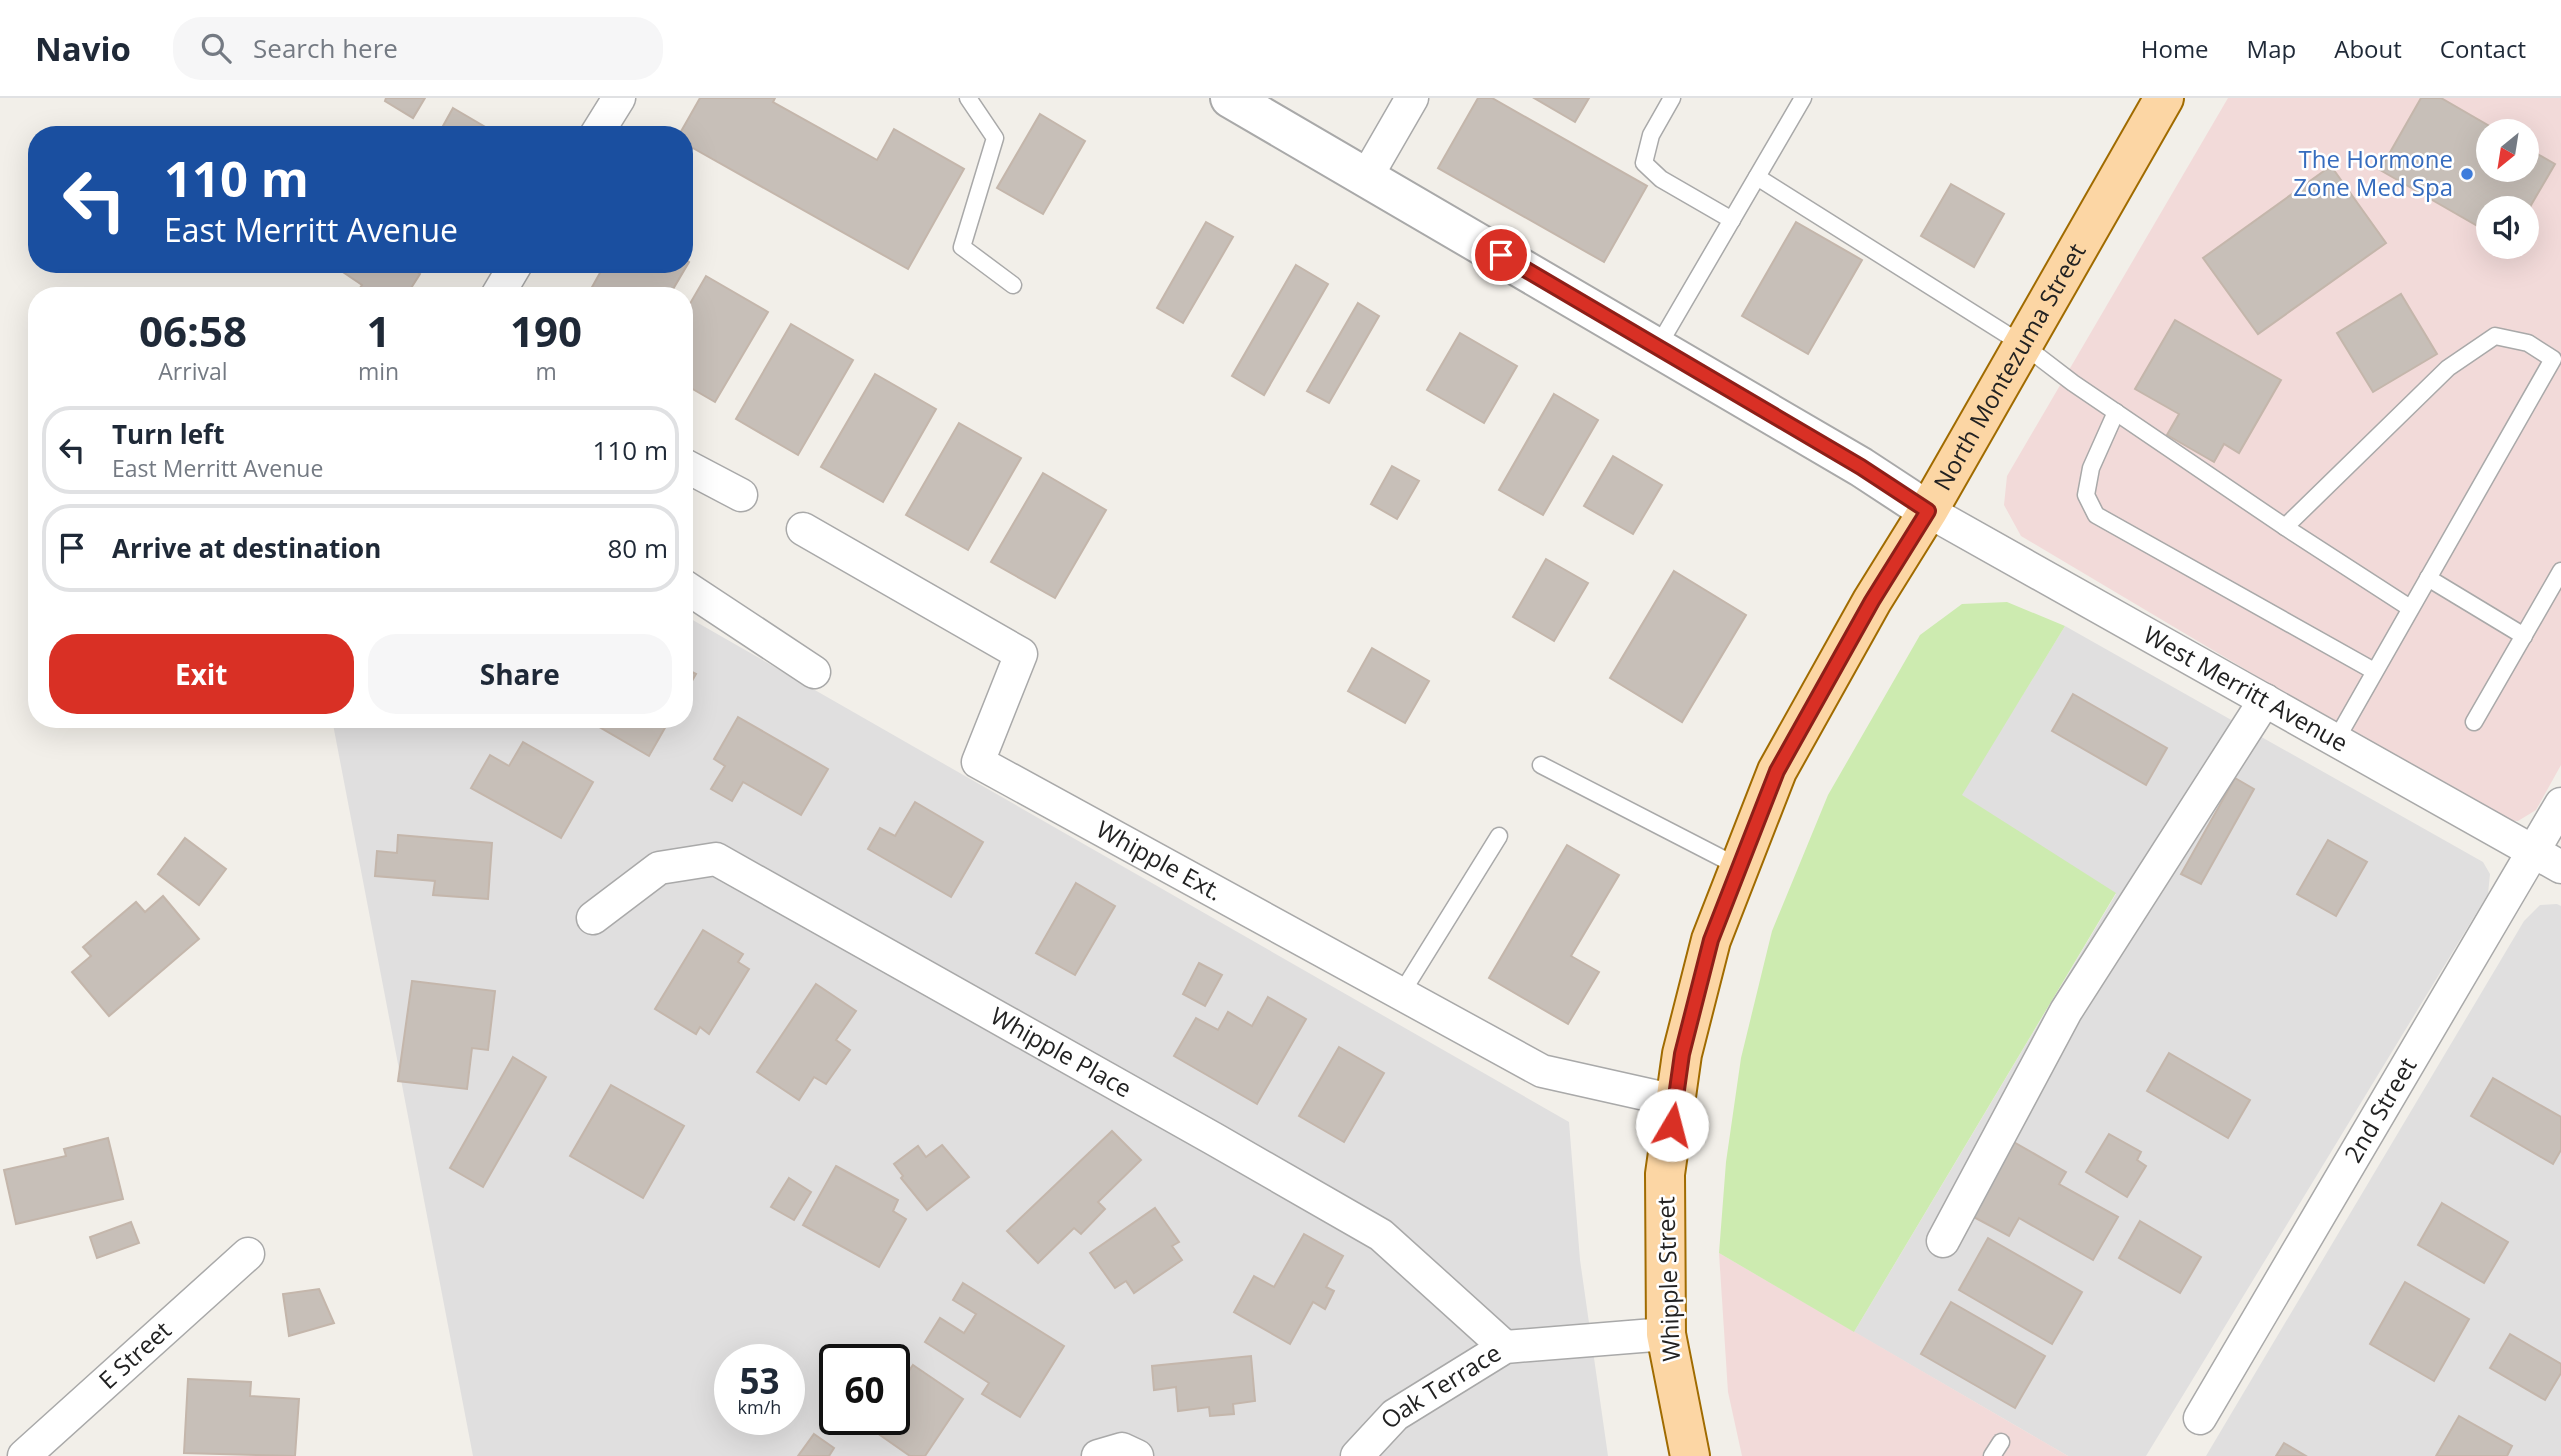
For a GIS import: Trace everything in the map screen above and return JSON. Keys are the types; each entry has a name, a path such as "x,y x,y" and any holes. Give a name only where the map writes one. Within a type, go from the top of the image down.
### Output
{"main road":[{"name":"North Montezuma Street","path":"1676,1101 1682,1054 1711,940 1777,771 1872,601 1928,511 2164,98"},
{"name":"Whipple Street","path":"1676,1101 1665,1174 1666,1335 1690,1456"}],"street":[{"path":"602,126 619,98"},
{"path":"1230,98 1861,467 1928,511"},
{"path":"1367,176 1412,98"},
{"path":"693,470 741,495"},
{"name":"West Merritt Avenue","path":"1928,511 2561,867"},
{"name":"Whipple Ext.","path":"803,529 1021,654 978,762 1542,1071 1676,1101"},
{"path":"693,592 814,672"},
{"path":"1943,1241 2066,1010 2265,700"},
{"name":"2nd Street","path":"2200,1418 2561,804"},
{"name":"Whipple Place","path":"593,918 659,868 716,859 1381,1235 1505,1347"},
{"name":"E Street","path":"24,1456 248,1254"},
{"name":"Oak Terrace","path":"1357,1456 1395,1415 1505,1347 1666,1335"},
{"path":"1098,1456 1122,1449 1137,1456"}],"lane":[{"path":"968,98 995,138 962,247 1013,285"},
{"path":"1672,98 1651,135 1644,163 1661,179 1732,220"},
{"path":"1657,348 1803,98"},
{"path":"1757,177 2022,344 2116,412 2285,527 2410,608"},
{"path":"2285,527 2448,368 2495,336 2528,343 2553,359 2336,740"},
{"path":"2116,412 2091,468 2086,495 2096,515 2375,671"},
{"path":"2474,722 2561,571"},
{"path":"2428,578 2524,636"},
{"path":"1541,765 1739,867"},
{"path":"1401,994 1499,836"}],"shaded area":[{"path":"2228,98 2561,98 2561,765 2536,810 2518,821 2499,820 2021,536 2004,505 2007,476"},
{"path":"693,620 1569,1122 1580,1260 1608,1456 473,1456 334,728 693,728"},
{"path":"2065,626 2483,862 2490,874 2488,894 2146,1456 2068,1456 1854,1332 2116,894 1961,795"},
{"path":"2540,905 2561,906 2561,1456 2206,1456 2524,921"},
{"path":"1719,1253 2068,1456 1742,1456 1728,1392"}],"green space":[{"path":"2007,602 2065,626 1962,795 2116,893 1854,1332 1719,1253 1726,1162 1741,1058 1772,931 1828,795 1920,635 1962,604"}],"building":[{"path":"386,98 425,98 413,118 385,101"},
{"path":"700,98 775,98 773,102 877,160 894,129 964,169 908,269 693,148 693,126 684,126"},
{"path":"1478,98 1492,98 1647,186 1604,262 1438,168"},
{"path":"1534,98 1589,98 1575,122"},
{"path":"2421,98 2441,98 2477,119 2476,182 2539,182 2539,155 2555,164 2536,196 2476,196 2476,225 2380,170"},
{"path":"453,108 484,126 443,126"},
{"path":"1040,114 1085,141 1043,214 997,188"},
{"path":"2331,166 2386,243 2258,334 2203,258"},
{"path":"1951,184 2004,214 1974,267 1921,236"},
{"path":"1206,222 1233,237 1183,323 1157,308"},
{"path":"1796,222 1862,260 1808,354 1742,316"},
{"path":"1296,265 1328,284 1264,395 1232,376"},
{"path":"344,273 420,274 412,287 361,287 362,285"},
{"path":"600,273 683,273 674,287 592,287"},
{"path":"706,276 768,312 715,402 693,389 693,298"},
{"path":"2401,294 2437,354 2373,392 2337,333"},
{"path":"1358,303 1379,316 1329,403 1307,391"},
{"path":"2175,320 2281,380 2239,453 2224,444 2214,462 2167,435 2179,414 2135,389"},
{"path":"791,324 853,360 798,455 736,419"},
{"path":"1460,333 1517,366 1484,423 1427,390"},
{"path":"875,374 936,409 883,502 821,467"},
{"path":"1554,394 1598,420 1543,515 1499,490"},
{"path":"959,423 1021,458 968,550 906,515"},
{"path":"1613,456 1662,485 1633,534 1584,506"},
{"path":"1392,466 1419,481 1397,519 1371,504"},
{"path":"1043,473 1106,510 1055,598 991,562"},
{"path":"1546,559 1588,583 1554,641 1513,617"},
{"path":"1674,571 1746,615 1682,722 1610,678"},
{"path":"1372,648 1429,681 1405,723 1348,691"},
{"path":"2073,694 2167,748 2146,785 2052,731"},
{"path":"738,717 828,769 801,815 743,782 732,801 711,789 725,766 714,759"},
{"path":"601,728 665,728 649,756"},
{"path":"523,742 593,782 561,838 471,788 490,755 509,766"},
{"path":"2235,778 2254,789 2201,884 2181,874"},
{"path":"915,802 983,842 951,897 868,849 880,828 895,836"},
{"path":"398,835 492,843 488,899 433,895 435,881 375,876 377,851 397,853"},
{"path":"185,838 226,869 199,905 158,874"},
{"path":"2328,840 2367,862 2336,916 2297,894"},
{"path":"1567,845 1619,875 1571,956 1599,972 1568,1024 1489,978"},
{"path":"1076,883 1115,906 1075,975 1036,953"},
{"path":"163,896 199,939 109,1016 72,972 91,956 83,947 136,902 145,912"},
{"path":"703,930 743,954 738,962 749,969 709,1034 700,1027 696,1034 655,1009"},
{"path":"1199,963 1222,975 1205,1006 1183,994"},
{"path":"412,981 495,991 488,1050 472,1048 467,1089 398,1081"},
{"path":"816,984 856,1011 836,1040 850,1050 826,1084 814,1077 799,1100 757,1072"},
{"path":"1268,997 1306,1019 1257,1104 1174,1056 1196,1018 1218,1030 1228,1012 1252,1026"},
{"path":"1339,1047 1384,1073 1344,1142 1299,1116"},
{"path":"2169,1053 2250,1100 2228,1138 2147,1091"},
{"path":"513,1057 546,1077 483,1187 450,1168"},
{"path":"2493,1078 2561,1117 2561,1150 2553,1164 2471,1116"},
{"path":"611,1085 684,1126 643,1198 570,1156"},
{"path":"1112,1131 1141,1160 1098,1202 1105,1209 1081,1234 1074,1228 1038,1263 1007,1231"},
{"path":"2109,1134 2141,1152 2137,1160 2146,1166 2127,1197 2086,1172"},
{"path":"108,1138 123,1199 16,1224 4,1170 66,1156 64,1149"},
{"path":"2012,1141 2066,1172 2059,1184 2118,1217 2093,1260 2019,1218 2009,1236 1970,1215"},
{"path":"942,1145 969,1177 927,1210 901,1178 903,1176 894,1164 918,1146 926,1157"},
{"path":"836,1166 898,1200 893,1211 906,1219 879,1267 803,1225"},
{"path":"789,1178 811,1192 794,1220 771,1207"},
{"path":"2442,1203 2508,1242 2484,1283 2418,1245"},
{"path":"1155,1208 1179,1242 1172,1246 1182,1260 1134,1293 1126,1281 1115,1288 1090,1253"},
{"path":"2140,1221 2201,1257 2180,1293 2119,1258"},
{"path":"131,1222 139,1243 97,1258 90,1237"},
{"path":"1304,1234 1343,1256 1326,1287 1334,1291 1325,1309 1313,1302 1290,1344 1234,1312 1254,1276 1274,1287"},
{"path":"1988,1238 2082,1292 2052,1344 1959,1290"},
{"path":"2405,1282 2469,1319 2434,1381 2370,1344"},
{"path":"963,1283 1064,1346 1020,1417 982,1394 989,1383 925,1342 940,1318 964,1333 976,1314 953,1300"},
{"path":"319,1289 334,1323 289,1336 283,1294"},
{"path":"1951,1302 2045,1356 2015,1408 1921,1354"},
{"path":"2510,1334 2561,1364 2561,1373 2545,1400 2490,1368"},
{"path":"1251,1356 1255,1401 1233,1404 1234,1414 1210,1416 1209,1407 1178,1411 1176,1387 1154,1390 1152,1366"},
{"path":"913,1365 963,1399 925,1456 910,1456 880,1435 910,1435 910,1369"},
{"path":"188,1379 251,1382 250,1396 299,1399 295,1456 184,1453"},
{"path":"2459,1416 2512,1446 2507,1456 2436,1456"},
{"path":"814,1434 834,1448 829,1456 798,1456"},
{"path":"2284,1443 2306,1456 2276,1456"}],"place":[{"name":"The Hormone Zone Med Spa","path":"2467,174"}],"route":[{"path":"1501,255 1861,467 1928,511 1872,601 1777,771 1711,940 1682,1054 1672,1125"}]}
